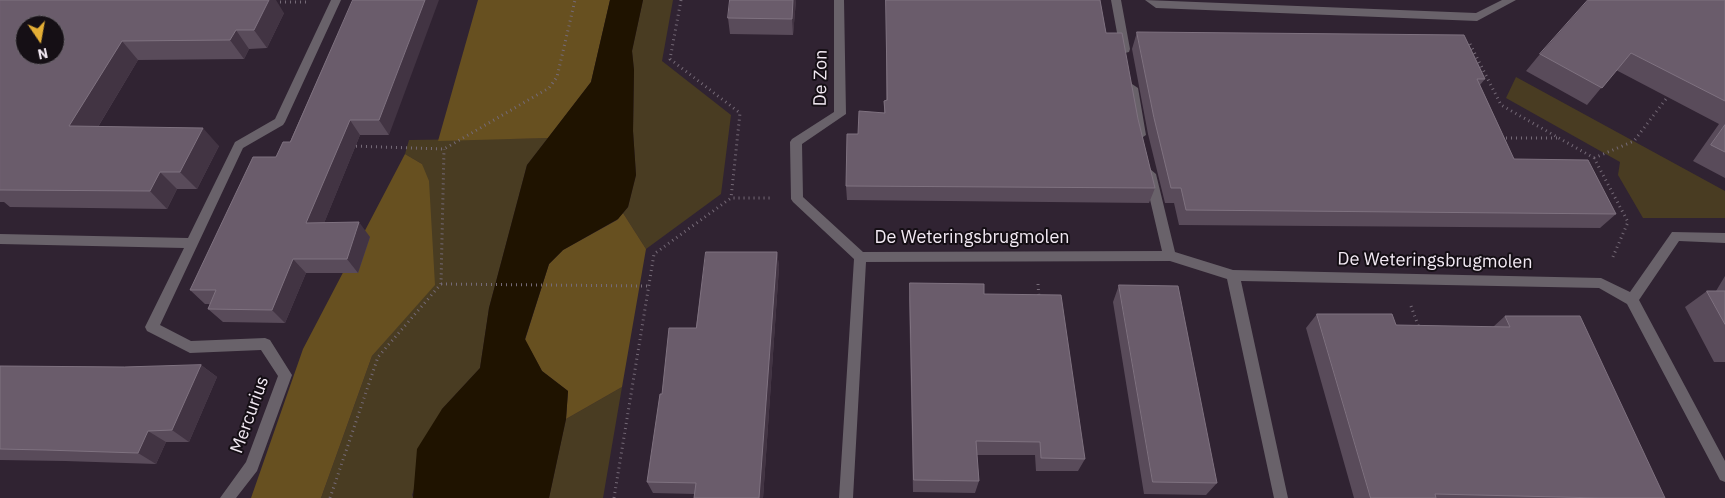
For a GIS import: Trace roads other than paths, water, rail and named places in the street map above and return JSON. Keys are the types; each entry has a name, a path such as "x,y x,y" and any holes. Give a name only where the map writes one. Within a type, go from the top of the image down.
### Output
{"street":[{"name":"De Zon","path":"839,0 840,114 796,142 797,199 860,257"},
{"path":"1116,0 1127,59"},
{"path":"1150,0 1156,4 1477,17 1511,0"},
{"name":"Mercurius","path":"227,498 252,466 285,375 265,344 190,347 152,327 239,145 279,122 335,1"},
{"path":"1130,78 1142,144"},
{"path":"1147,163 1170,256"},
{"path":"1725,238 1676,236 1632,300 1725,475"},
{"path":"0,239 193,242"},
{"name":"De Weteringsbrugmolen","path":"846,498 860,257 1170,256 1233,275 1601,283 1632,300"},
{"path":"1233,275 1281,498"}]}
